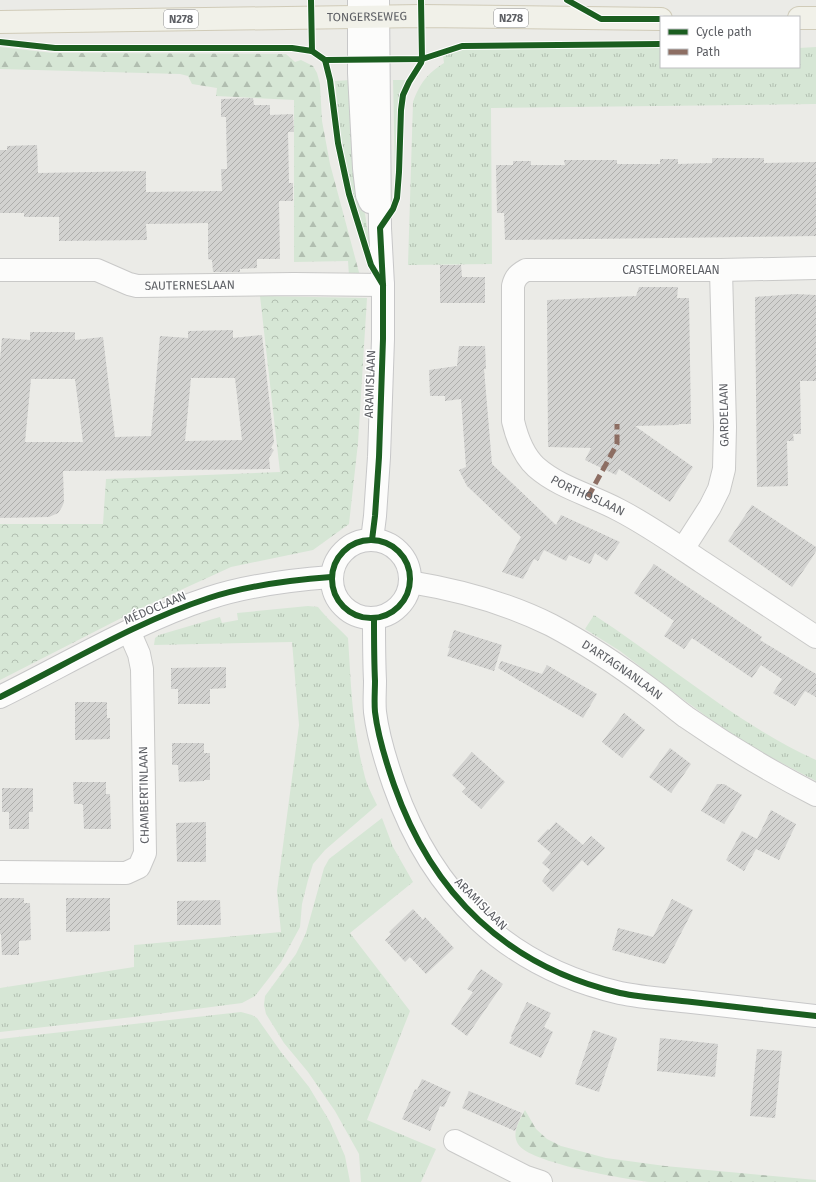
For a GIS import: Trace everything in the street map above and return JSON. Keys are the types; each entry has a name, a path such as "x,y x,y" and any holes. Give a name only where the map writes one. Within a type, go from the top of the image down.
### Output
{"main road":[{"name":"TONGERSEWEG","path":"0,22 369,8 422,16 660,19"},
{"path":"800,18 816,18"}],"street":[{"name":"ARAMISLAAN","path":"369,8 359,73 365,184 367,195 380,228 383,285 383,339 379,457 372,540"},
{"name":"CASTELMORELAAN","path":"526,270 721,270 816,268"},
{"name":"SAUTERNESLAAN","path":"0,270 97,270 129,284 138,286 286,284 383,285"},
{"name":"PORTHOSLAAN","path":"526,270 518,275 515,279 514,286 513,421 517,438 525,453 535,466 568,488 618,509 683,549 816,637"},
{"name":"GARDELAAN","path":"683,549 710,507 719,489 724,469 725,426 721,270"},
{"path":"372,540 383,541 400,553 410,572 410,582 405,600 391,613 383,617 362,618 352,614 343,607 336,598 332,588 331,577 335,562 344,550 357,542 372,540"},
{"name":"MÉDOCLAAN","path":"0,697 178,609 231,592 284,581 331,577"},
{"name":"D'ARTAGNANLAAN","path":"410,582 454,590 489,600 551,625 619,666 685,716 725,743 752,760 816,795"},
{"name":"ARAMISLAAN","path":"374,618 375,712 381,740 399,799 418,842 433,867 452,893 483,925 508,945 549,968 568,977 604,988 652,998 816,1016"},
{"name":"CHAMBERTINLAAN","path":"0,872 126,873 139,867 145,853 142,669 140,654 129,632"},
{"path":"455,1141 526,1177 540,1182"}],"green space":[{"path":"0,47 53,53 286,54 295,62 301,60 313,66 320,84 322,121 330,164 360,276 349,276 348,261 294,262 294,100 216,96 217,88 192,84 188,76 180,74 0,69"},
{"path":"816,47 816,104 491,108 492,264 408,265 413,102 418,89 425,80 433,71 444,63 443,55 466,49 660,48 660,68 800,68 800,48"},
{"path":"350,80 359,177 370,245 367,243 349,179 340,133 335,81"},
{"path":"393,80 406,80 401,92 398,107 395,172"},
{"path":"260,296 367,298 358,443 349,524 313,550 231,567 137,610 0,680 0,524 103,524 106,479 280,472"},
{"path":"308,606 318,607 348,638 357,740 365,777 377,805 325,850 313,864 302,904 300,927 281,962 255,996 242,1003 0,1032 0,988 134,967 134,945 281,932 277,891 299,725 292,642 154,645 155,638 159,635 220,617 222,623 238,620 237,613"},
{"path":"594,615 730,711 786,745 816,760 816,781 732,735 620,651 585,629"},
{"path":"382,818 393,847 413,882 350,933 410,1011 367,1120 436,1149 421,1182 361,1182 359,1154 335,1111 308,1072 284,1043 266,1014 264,1005 265,996 296,954 306,933 324,868 329,859"},
{"path":"241,1012 257,1018 281,1052 309,1087 330,1122 345,1156 350,1182 0,1182 0,1039"},
{"path":"525,1110 536,1129 547,1139 561,1146 606,1158 665,1166 816,1180 816,1182 649,1182 600,1174 558,1164 540,1158 526,1151 518,1144 515,1135"}],"building":[{"path":"253,98 254,105 270,105 270,115 293,114 294,132 288,132 289,183 293,183 293,201 279,201 280,259 257,259 257,268 240,269 240,272 213,272 212,260 208,259 208,223 146,224 147,240 59,241 59,217 24,217 24,213 0,213 0,150 7,150 7,146 37,145 38,173 146,171 146,192 222,191 221,169 227,169 226,117 221,117 221,99"},
{"path":"712,158 764,158 764,163 816,162 816,236 505,240 504,213 497,213 496,165 513,165 513,161 531,161 531,165 565,165 564,160 617,160 617,164 660,164 660,159 678,159 678,164 712,163"},
{"path":"440,265 461,265 462,277 485,277 485,303 440,303"},
{"path":"639,287 678,287 677,298 689,298 691,424 635,426 693,467 670,502 619,469 616,475 585,460 591,448 548,447 547,300 636,296"},
{"path":"795,294 816,295 816,381 800,381 801,434 793,434 794,441 787,441 788,486 757,487 755,297"},
{"path":"233,330 233,338 262,335 274,442 271,448 274,450 269,458 270,469 63,471 64,502 58,513 49,517 0,518 0,360 2,338 30,340 30,332 75,332 75,340 103,337 115,437 151,436 160,336 188,338 188,331","holes":["191,378 235,378 242,440 185,441","31,379 75,379 83,442 25,442"]},
{"path":"459,346 485,346 486,369 484,369 492,464 556,525 561,515 620,542 607,561 595,553 590,564 569,555 566,561 544,550 538,561 534,559 523,579 502,572 521,537 467,486 459,470 466,467 461,399 445,401 445,396 430,396 429,370 457,366"},
{"path":"752,505 816,547 816,551 812,558 792,587 728,541"},
{"path":"654,564 762,637 760,640 816,674 816,697 805,691 795,706 773,693 782,679 761,665 752,678 692,638 684,649 664,636 674,621 634,593"},
{"path":"454,630 502,645 494,671 447,656"},
{"path":"501,661 542,674 547,665 597,694 583,718 498,668"},
{"path":"226,667 226,688 210,689 210,704 178,704 178,689 171,689 171,668"},
{"path":"75,702 107,702 107,718 110,718 110,739 75,740"},
{"path":"624,713 645,730 622,758 602,742"},
{"path":"172,743 204,743 204,753 210,753 210,780 179,782 178,765 172,765"},
{"path":"670,748 691,764 671,793 649,777"},
{"path":"472,752 505,782 481,809 462,792 466,788 452,775"},
{"path":"73,782 106,782 106,794 110,794 111,829 84,829 83,805 74,804"},
{"path":"717,784 724,784 742,795 724,824 701,811"},
{"path":"2,788 33,788 33,812 29,812 29,829 9,829 9,812 2,812"},
{"path":"771,810 796,824 779,860 756,849 744,871 726,860 742,831 757,839"},
{"path":"206,822 206,862 177,862 176,823"},
{"path":"556,822 583,845 591,836 605,848 588,866 582,860 553,892 542,881 550,870 542,863 551,853 537,841"},
{"path":"0,898 24,898 24,903 30,903 31,940 19,941 19,955 2,955 0,934"},
{"path":"66,898 110,898 110,931 66,932"},
{"path":"672,899 693,910 665,964 612,950 618,928 653,937"},
{"path":"220,900 221,925 177,925 177,901"},
{"path":"413,909 423,920 425,917 454,948 426,974 410,957 405,962 385,940 391,934 389,932"},
{"path":"481,969 503,984 467,1036 451,1024 473,992 467,989"},
{"path":"527,1002 551,1013 544,1027 553,1032 541,1058 509,1043"},
{"path":"593,1030 617,1038 599,1092 575,1084"},
{"path":"660,1038 718,1044 715,1077 657,1071"},
{"path":"757,1049 782,1051 775,1118 750,1116"},
{"path":"422,1079 451,1092 444,1107 440,1106 430,1131 402,1119 415,1089 417,1090"},
{"path":"469,1091 522,1113 515,1131 462,1108"}],"marked path":[{"path":"588,497 617,444 617,424"}],"cycle path":[{"path":"311,0 312,51"},
{"path":"372,540 379,457 383,339 383,285 380,228 393,209 397,198 403,95 422,59 421,0"},
{"path":"567,0 601,19 660,19"},
{"path":"0,42 55,48 292,48 312,51 325,60 330,80 338,143 349,194 371,265 383,285"},
{"path":"325,60 422,59 462,46 660,44"},
{"path":"363,540 379,540 393,546 404,557 410,571 410,579 410,587 404,601 393,612 379,618 363,618 349,612 338,601 332,587 332,571 338,557 349,546 363,540"},
{"path":"0,697 129,631 209,598 254,586 331,577"},
{"path":"374,618 376,721 385,758 394,785 410,824 429,860 452,892 479,920 509,945 542,965 579,981 620,993 816,1016"}]}
